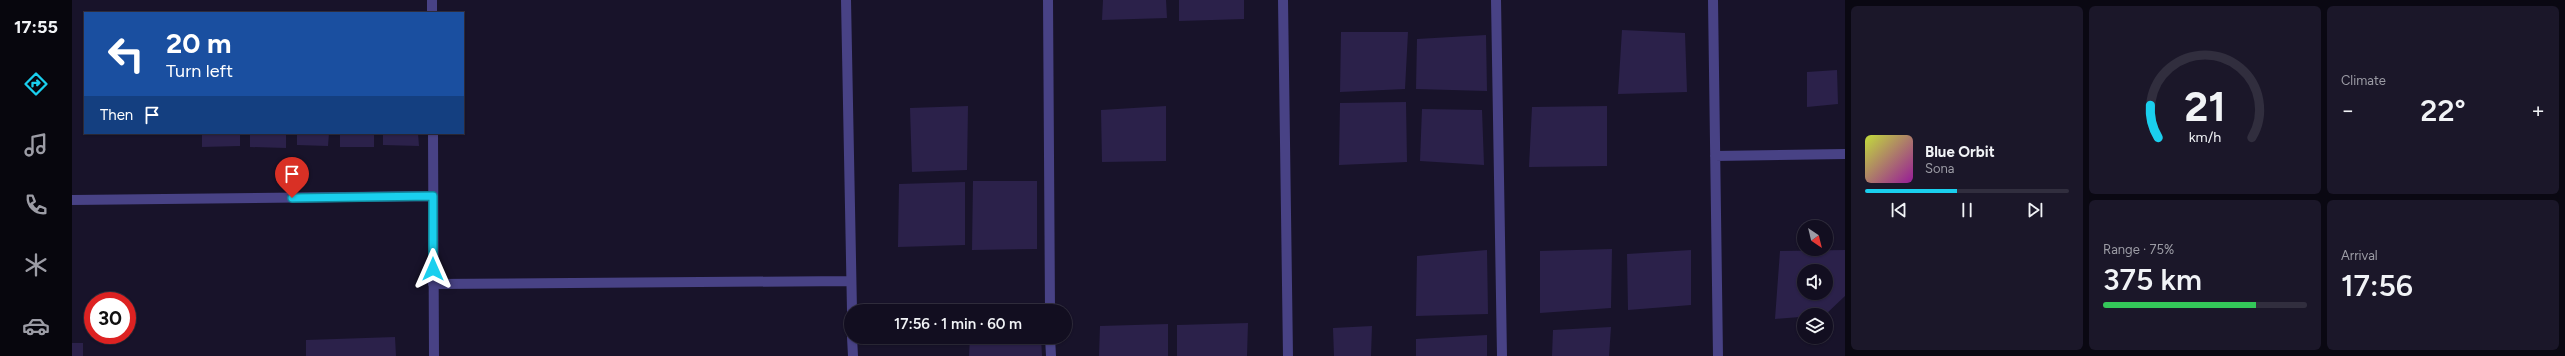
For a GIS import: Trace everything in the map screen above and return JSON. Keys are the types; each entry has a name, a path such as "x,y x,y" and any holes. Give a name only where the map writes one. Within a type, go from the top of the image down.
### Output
{"street":[{"path":"432,0 432,12"},
{"path":"846,0 852,304"},
{"path":"1048,0 1050,304"},
{"path":"1283,0 1288,356"},
{"path":"1496,0 1502,356"},
{"path":"1712,0 1718,356"},
{"path":"433,134 434,356"},
{"path":"1715,156 1845,154"},
{"path":"72,200 433,196"},
{"path":"433,284 851,281"},
{"path":"852,344 853,356"},
{"path":"1050,344 1050,356"}],"building":[{"path":"1103,0 1166,0 1167,18 1102,20"},
{"path":"1179,0 1244,0 1244,19 1179,21"},
{"path":"1622,30 1685,33 1687,92 1618,94"},
{"path":"1341,32 1408,32 1405,89 1340,92"},
{"path":"1486,35 1487,91 1416,89 1417,39"},
{"path":"1837,70 1838,104 1807,107 1807,72"},
{"path":"1406,102 1407,162 1339,165 1340,103"},
{"path":"968,106 967,170 912,172 910,108"},
{"path":"1166,106 1166,161 1102,162 1101,110"},
{"path":"1607,106 1607,166 1529,167 1532,107"},
{"path":"1422,109 1482,110 1484,165 1420,161"},
{"path":"202,134 240,134 240,146 202,147"},
{"path":"250,134 286,134 286,148 250,147"},
{"path":"297,134 329,134 328,146 297,145"},
{"path":"340,134 374,134 374,147 340,147"},
{"path":"383,134 418,134 419,146 383,145"},
{"path":"973,181 1037,181 1037,249 972,250"},
{"path":"965,182 965,245 898,247 899,184"},
{"path":"1612,249 1611,308 1540,313 1540,251"},
{"path":"1487,250 1488,314 1416,316 1417,256"},
{"path":"1691,250 1691,305 1628,310 1627,254"},
{"path":"1833,250 1845,250 1845,296 1832,308 1797,308 1797,317 1775,319 1780,251 1797,251 1797,256 1833,256"},
{"path":"1248,323 1247,356 1177,356 1177,325"},
{"path":"1168,324 1168,356 1099,356 1100,326"},
{"path":"1372,326 1371,356 1334,356 1333,328"},
{"path":"1611,327 1609,356 1552,356 1553,330"},
{"path":"1487,335 1487,356 1416,356 1416,339"},
{"path":"395,337 396,356 306,356 306,340"},
{"path":"72,343 83,343 83,356 72,356"},
{"path":"970,344 1041,344 1042,356 969,356"}],"route":[{"path":"292,198 433,196 433,269"}]}
